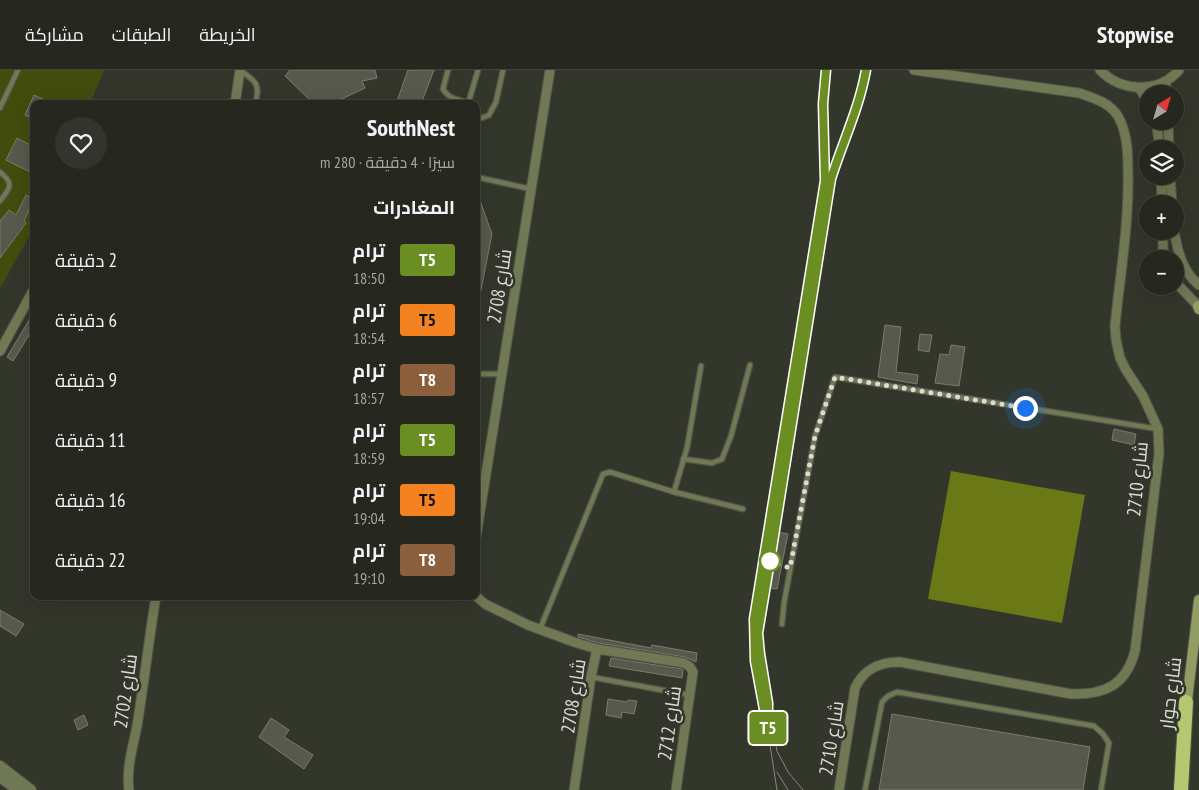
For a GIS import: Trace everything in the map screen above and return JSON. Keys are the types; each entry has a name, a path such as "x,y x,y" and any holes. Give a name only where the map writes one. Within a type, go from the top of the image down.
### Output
{"highway":[{"path":"1181,790 1186,702"}],"main road":[{"name":"شارع حوار","path":"1175,790 1199,600"}],"street":[{"path":"236,100 240,70"},
{"name":"شارع 2708","path":"480,512 550,70"},
{"name":"شارع 2710","path":"839,790 855,688 867,670 876,665 900,662 1071,694 1096,693 1115,685 1120,680 1132,662 1135,651 1159,454 1158,429 1143,396 1123,364 1116,340 1116,317 1125,240 1128,193 1128,156 1119,118 1110,107 1099,99 1079,93 952,72 914,70"},
{"path":"1100,70 1105,76 1118,84 1133,88 1149,87 1164,82 1179,70"},
{"path":"1176,240 1180,259 1186,272 1199,285"},
{"path":"1184,292 1199,307"},
{"path":"0,351 30,296"},
{"name":"شارع 2702","path":"129,790 127,776 137,725 146,653 155,600"},
{"name":"شارع 2708","path":"480,600 485,604 539,630 597,649 574,790"},
{"name":"شارع 2712","path":"597,649 688,665 692,672 676,790"},
{"path":"0,766 31,790"},
{"path":"1,780 18,790"}],"lane":[{"path":"0,108 18,70"},
{"path":"240,70 256,82 258,87 256,100"},
{"path":"448,70 443,89 457,100"},
{"path":"469,100 478,70"},
{"path":"480,117 490,115 496,102 503,70"},
{"path":"0,172 8,179 10,184 9,189 0,201"},
{"path":"480,178 531,188"},
{"path":"684,459 712,463 722,459 731,436 750,365"},
{"path":"674,492 684,459 701,366"},
{"path":"480,374 502,374"},
{"path":"782,624 784,603 815,436 835,377 1158,429"},
{"path":"539,630 603,474 610,472 674,492 743,509"},
{"path":"591,677 689,695"},
{"path":"865,790 882,702 888,696 897,692 1094,726 1104,734 1109,743 1102,790"}],"shaded area":[{"path":"0,70 104,70 92,100 30,100 30,235 0,288"},
{"path":"951,471 1085,495 1062,623 928,599"}],"building":[{"path":"290,70 375,70 377,78 362,81 365,88 340,100 310,100 285,76"},
{"path":"408,70 434,70 423,100 397,100"},
{"path":"34,95 45,100 32,100"},
{"path":"30,104 30,117 25,115"},
{"path":"17,138 30,145 30,172 6,160"},
{"path":"26,195 30,197 30,208 24,221 26,223 0,258 0,221 9,210 16,215"},
{"path":"480,200 492,234 480,295"},
{"path":"30,319 30,333 13,361 7,357"},
{"path":"885,325 901,327 896,372 918,375 917,384 878,377"},
{"path":"920,334 932,335 929,352 918,350"},
{"path":"951,345 965,347 959,386 935,383 940,354 949,355"},
{"path":"1114,429 1136,434 1134,445 1112,440"},
{"path":"767,530 788,534 777,589 757,586"},
{"path":"0,610 24,624 16,636 0,626"},
{"path":"578,634 651,648 652,645 697,653 696,662 685,657 598,643 578,637"},
{"path":"611,658 682,669 682,678 609,666"},
{"path":"608,699 627,702 628,700 637,701 634,714 622,712 621,718 606,715"},
{"path":"892,714 1090,747 1083,790 879,790"},
{"path":"84,715 88,725 78,730 74,720"},
{"path":"271,718 289,730 284,737 313,755 304,769 259,737"}],"tram line":[{"path":"824,187 826,158 824,85 826,70"},
{"name":"T5","path":"826,70 823,104 826,160 825,181 754,619 755,661 768,731 768,703 760,654 759,620 831,179 862,94 866,70"},
{"path":"803,790 788,772 777,751 760,655 759,620 831,179 862,94 866,70"},
{"path":"770,745 777,790"},
{"path":"777,772 788,790"}],"route":[{"path":"770,561 790,568 815,436 835,377 1025,408"}]}
